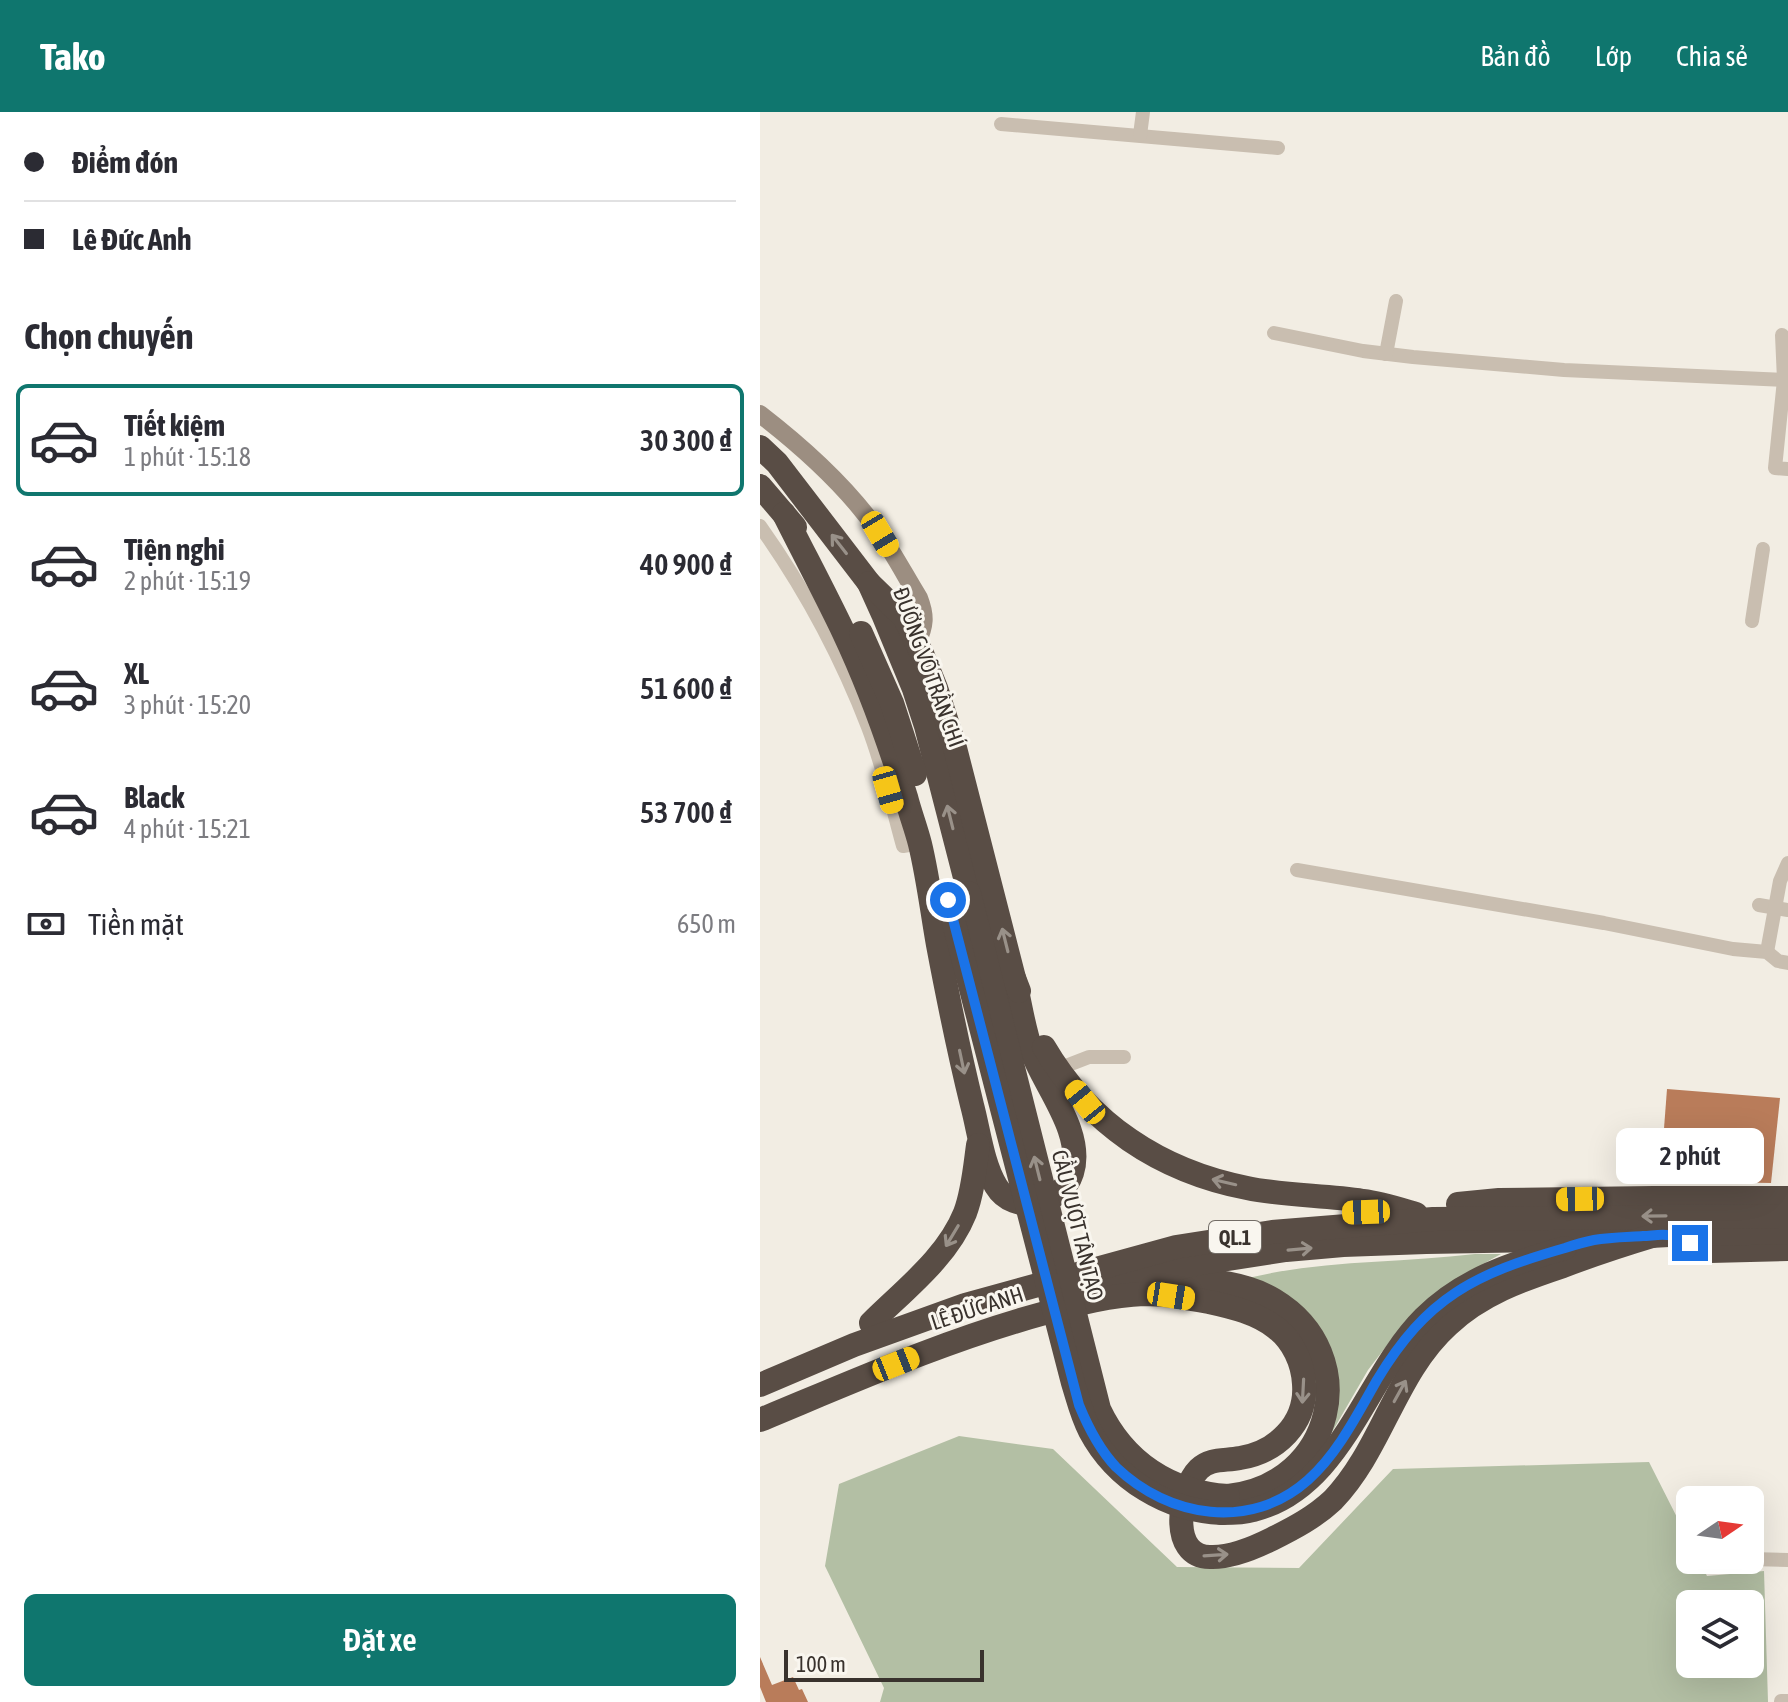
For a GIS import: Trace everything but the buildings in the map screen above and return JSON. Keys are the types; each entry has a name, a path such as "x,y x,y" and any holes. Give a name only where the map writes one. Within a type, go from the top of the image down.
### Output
{"highway":[{"name":"ĐƯỜNG VÕ TRẦN CHÍ","path":"760,447 777,463 869,583 926,726 958,896"},
{"path":"760,486 816,557 840,595 878,668 909,753 958,896 1073,1383 1090,1431 1115,1465 1152,1493 1184,1507 1225,1505 1252,1511 1290,1495 1309,1480 1338,1444 1401,1345 1447,1297 1505,1268 1595,1239"},
{"path":"784,514 859,667 920,843 945,985 989,1172 997,1189 1013,1201 1039,1203 1057,1195 1068,1182 1074,1166 1072,1142 1062,1113 1031,1049 954,744 936,688 905,618 869,583"},
{"path":"1014,978 1039,1037 1065,1077 1106,1122 1157,1157 1182,1170 1249,1189 1452,1213"},
{"path":"871,1323 937,1258 951,1239 965,1211 980,1135"},
{"name":"LÊ ĐỨC ANH","path":"760,1385 854,1345 965,1305 1176,1247 1272,1232 1452,1213 1499,1200 1788,1198"},
{"name":"LÊ ĐỨC ANH","path":"760,1370 871,1323 963,1290 1179,1235 1315,1215 1397,1208 1733,1224 1788,1232"},
{"name":"LÊ ĐỨC ANH","path":"760,1420 955,1329 1026,1305 1141,1276 1230,1258 1343,1245 1661,1235 1788,1216"},
{"name":"LÊ ĐỨC ANH","path":"760,1408 915,1350 1078,1304 1143,1294 1218,1304 1247,1312 1273,1325 1292,1346 1303,1369 1305,1392 1294,1426 1278,1444 1249,1456 1210,1461 1195,1474 1186,1495 1181,1525 1183,1538 1188,1547 1203,1557 1224,1556 1263,1544 1304,1523 1325,1508 1350,1480 1368,1453 1404,1384 1427,1349 1444,1328 1471,1306 1511,1285 1587,1257 1661,1235 1710,1251 1788,1249"},
{"path":"1141,1276 1220,1283 1257,1291 1296,1316 1319,1350 1326,1372 1328,1398 1322,1424 1309,1450 1281,1479 1225,1505"},
{"path":"1247,1312 1272,1316 1288,1323 1319,1350"}],"street":[{"path":"1140,135 1143,112"},
{"path":"1001,124 1278,148"},
{"path":"1386,354 1396,301"},
{"path":"1274,333 1386,354 1564,370 1784,380"},
{"path":"1782,335 1782,468"},
{"path":"760,414 794,440 846,493 880,534 919,598 924,622 917,643"},
{"path":"760,526 777,549 824,630 852,687 870,731 903,846 920,843"},
{"path":"1752,621 1763,549"},
{"path":"1767,952 1781,909 1780,881 1788,863"},
{"path":"1297,870 1604,923 1733,949 1767,952 1778,961 1788,963"},
{"path":"1759,905 1781,909"},
{"path":"1065,1077 1089,1057 1124,1057"},
{"path":"1764,1559 1788,1560"}],"green space":[{"path":"1501,1254 1483,1264 1391,1340 1368,1370 1328,1439 1329,1424 1248,1278 1332,1265"},
{"path":"959,1436 1053,1449 1177,1567 1299,1568 1393,1469 1649,1462 1676,1515 1676,1574 1707,1576 1764,1574 1764,1571 1768,1702 880,1702 884,1688 825,1566 839,1484"}],"route":[{"path":"948,900 1079,1405 1090,1431 1115,1465 1138,1485 1162,1499 1209,1513 1222,1513 1252,1511 1290,1495 1309,1480 1330,1456 1391,1359 1413,1330 1447,1297 1474,1281 1542,1254 1595,1239 1669,1235 1690,1243"}]}
